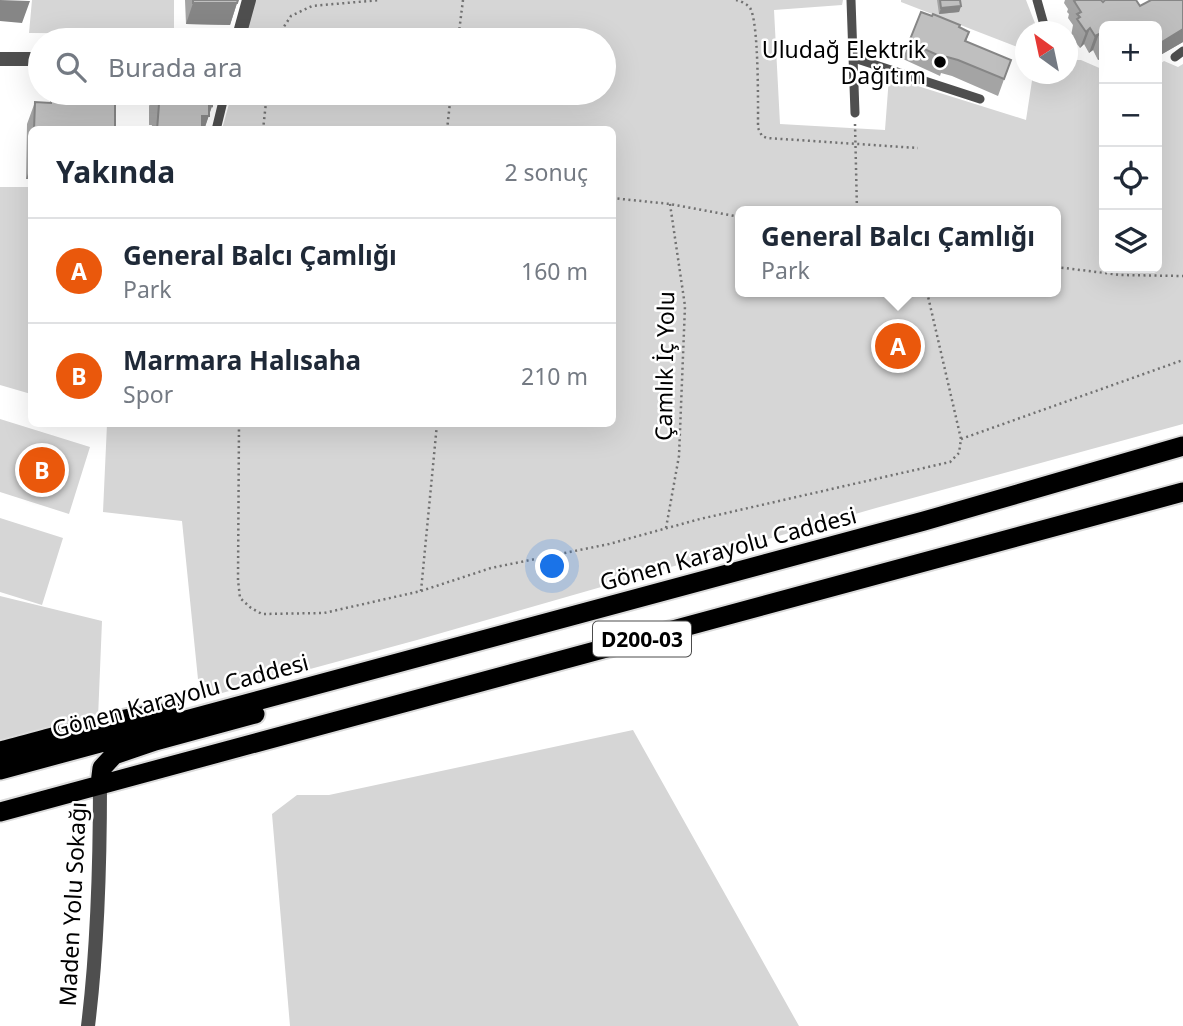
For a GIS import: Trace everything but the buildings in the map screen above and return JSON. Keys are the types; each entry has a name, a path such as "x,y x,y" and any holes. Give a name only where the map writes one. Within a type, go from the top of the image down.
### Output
{"highway":[{"name":"Gönen Karayolu Caddesi","path":"0,770 924,521 1183,446"},
{"name":"D200-03","path":"0,812 1183,492"},
{"path":"100,784 102,768 114,755 155,741 405,673 446,657 475,641"},
{"path":"0,751 158,713 222,709"},
{"path":"56,754 91,756 100,784"}],"street":[{"path":"241,28 249,0"},
{"path":"0,59 28,59"},
{"name":"Maden Yolu Sokağı","path":"88,1026 100,885 100,784"}],"lane":[{"path":"851,0 855,113"},
{"path":"1037,0 1043,21"},
{"path":"854,58 980,99"},
{"path":"217,126 222,105"}],"path":[{"path":"283,28 291,16 312,6 380,0"},
{"path":"460,28 463,0"},
{"path":"736,0 750,8 755,30 758,128 762,136 918,148"},
{"path":"263,126 265,105"},
{"path":"447,126 449,105"},
{"path":"855,113 857,206"},
{"path":"616,198 670,204 735,216"},
{"name":"Çamlık İç Yolu","path":"666,528 679,456 685,306 670,204"},
{"path":"1061,268 1121,275 1183,276"},
{"path":"239,427 240,598 262,614 324,613 421,592 491,568 608,544 700,519 950,462 958,453 961,439 928,297"},
{"path":"961,439 1183,359"},
{"path":"421,592 437,427"}],"shaded area":[{"path":"32,0 174,0 174,28 29,28"},
{"path":"254,0 843,0 842,5 774,10 780,124 885,130 889,77 1026,120 1031,84 1078,84 1078,60 1081,60 1099,68 1099,273 1162,273 1162,62 1178,67 1183,64 1183,424 200,699 182,521 103,512 107,427 616,427 616,126 223,126 229,105 616,105 616,28 248,28"},
{"path":"1026,0 1034,21 1015,21 1015,46 901,2"},
{"path":"0,187 28,187 28,393 0,385"},
{"path":"0,419 90,447 69,514 0,492"},
{"path":"0,518 63,538 42,605 0,592"},
{"path":"0,596 102,621 98,718 0,744"},
{"path":"633,730 799,1026 290,1026 272,814 297,795 329,795"}],"place":[{"name":"Uludağ Elektrik Dağıtım","path":"940,62"},
{"name":"General Balcı Çamlığı","path":"898,346"},
{"name":"Marmara Halısaha","path":"42,470"}]}
